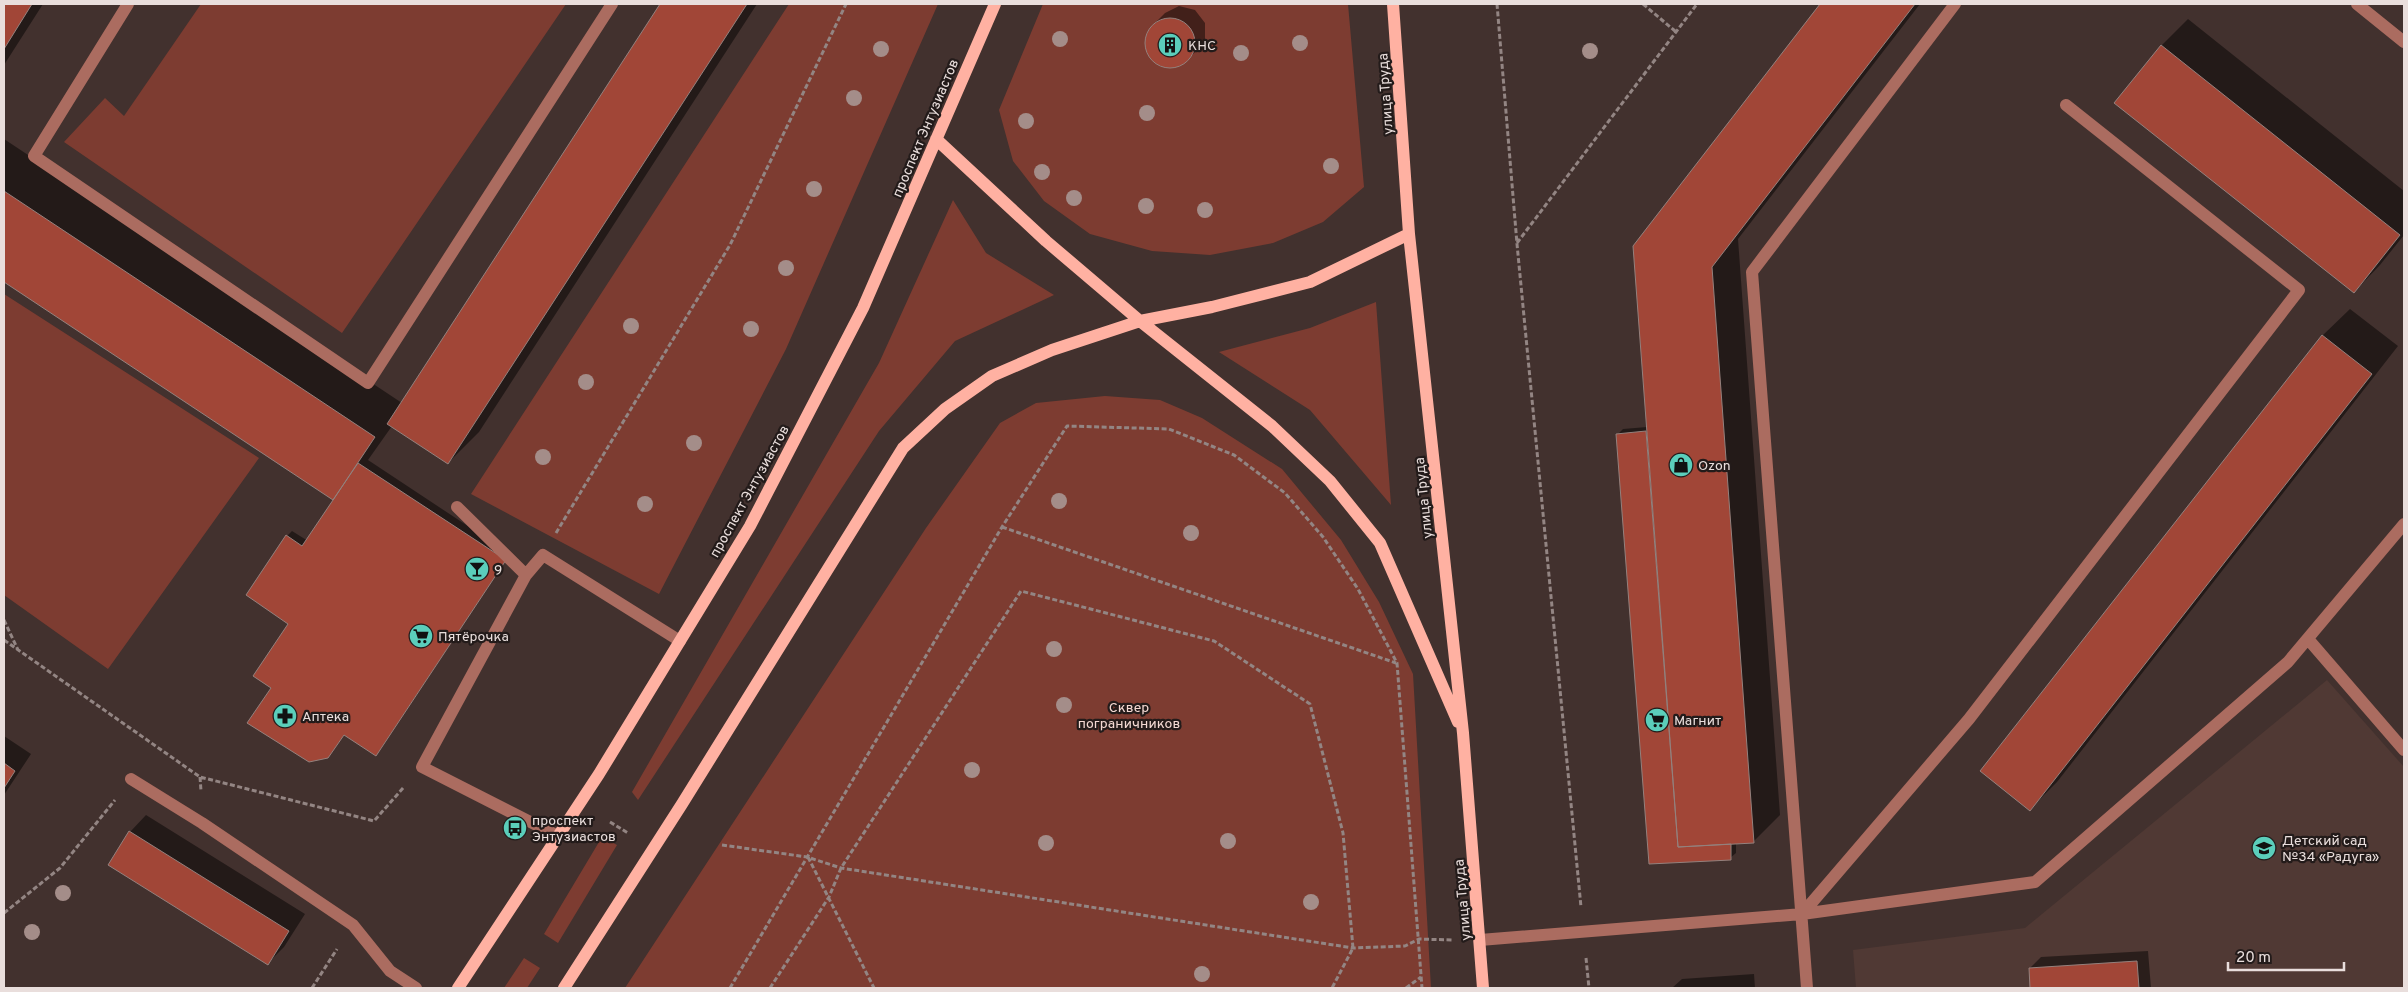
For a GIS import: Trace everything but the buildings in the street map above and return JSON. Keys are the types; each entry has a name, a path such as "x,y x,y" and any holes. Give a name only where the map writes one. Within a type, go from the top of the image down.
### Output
{"main road":[{"name":"проспект Энтузиастов","path":"458,988 558,836 750,526 863,308 906,214 936,139 996,4"},
{"name":"улица Труда","path":"1393,4 1410,234 1463,733 1483,988"},
{"path":"936,139 1046,241 1140,321 1272,426 1330,480 1380,543 1463,733"},
{"path":"564,988 682,804 903,448 945,409 992,376 1052,350 1140,321 1212,307 1310,282 1410,234"}],"lane":[{"path":"128,4 34,156 368,383 612,4"},
{"path":"1807,988 1752,272 1954,4"},
{"path":"2357,4 2404,42"},
{"path":"1802,914 1969,719 2299,290 2066,106"},
{"path":"457,507 526,575"},
{"path":"1480,940 1802,914 2034,882 2288,662 2404,524"},
{"path":"558,836 422,767 526,575 543,554 680,641"},
{"path":"2308,639 2404,750"},
{"path":"131,779 202,823 353,925 390,971 416,988"}],"path":[{"path":"543,554 730,245 846,4"},
{"path":"1497,4 1516,244 1588,988"},
{"path":"1643,4 1675,31"},
{"path":"1516,244 1697,4"},
{"path":"730,988 1002,527 1067,426 1169,429 1234,455 1285,493 1323,537 1358,589 1396,663 1422,988"},
{"path":"1002,527 1396,663"},
{"path":"770,988 829,897 841,868 1021,591 1214,641 1310,704 1343,833 1353,948 1332,988"},
{"path":"4,620 19,650"},
{"path":"4,640 200,777 374,821 422,767"},
{"path":"4,913 60,868 131,779"},
{"path":"610,822 628,833"},
{"path":"722,845 807,857 841,868 1353,948 1405,946 1419,939 1480,940"},
{"path":"807,857 874,988"},
{"path":"312,988 353,925"},
{"path":"1406,988 1421,977"}],"shaded area":[{"name":"Детский сад №34 «Радуга»","path":"2327,680 2404,767 2404,988 1856,988 1853,950 2025,928"}],"green space":[{"path":"201,4 566,4 342,333 64,142 105,98 124,116"},
{"path":"789,4 938,4 786,349 659,594 471,494"},
{"path":"1043,4 1348,4 1364,187 1323,222 1273,243 1210,255 1152,251 1090,234 1044,201 1013,161 999,110"},
{"path":"953,200 986,253 1054,295 955,341 879,431 638,800 632,792 879,363"},
{"path":"4,294 259,458 108,669 4,595"},
{"path":"1376,302 1391,505 1310,410 1219,352 1310,328"},
{"name":"Сквер пограничников","path":"1105,396 1160,400 1202,418 1282,469 1341,540 1379,602 1413,674 1431,988 625,988 926,528 1000,423 1036,403"},
{"path":"602,837 617,845 558,943 544,934"},
{"path":"524,958 540,968 527,988 504,988"}],"place":[{"name":"КНС","path":"1170,45"},
{"name":"Ozon","path":"1681,465"},
{"name":"9","path":"477,569"},
{"name":"Пятёрочка","path":"421,636"},
{"name":"Аптека","path":"285,716"},
{"name":"Магнит","path":"1657,720"},
{"name":"проспект Энтузиастов","path":"515,828"},
{"name":"Детский сад №34 «Радуга»","path":"2264,848"}]}
